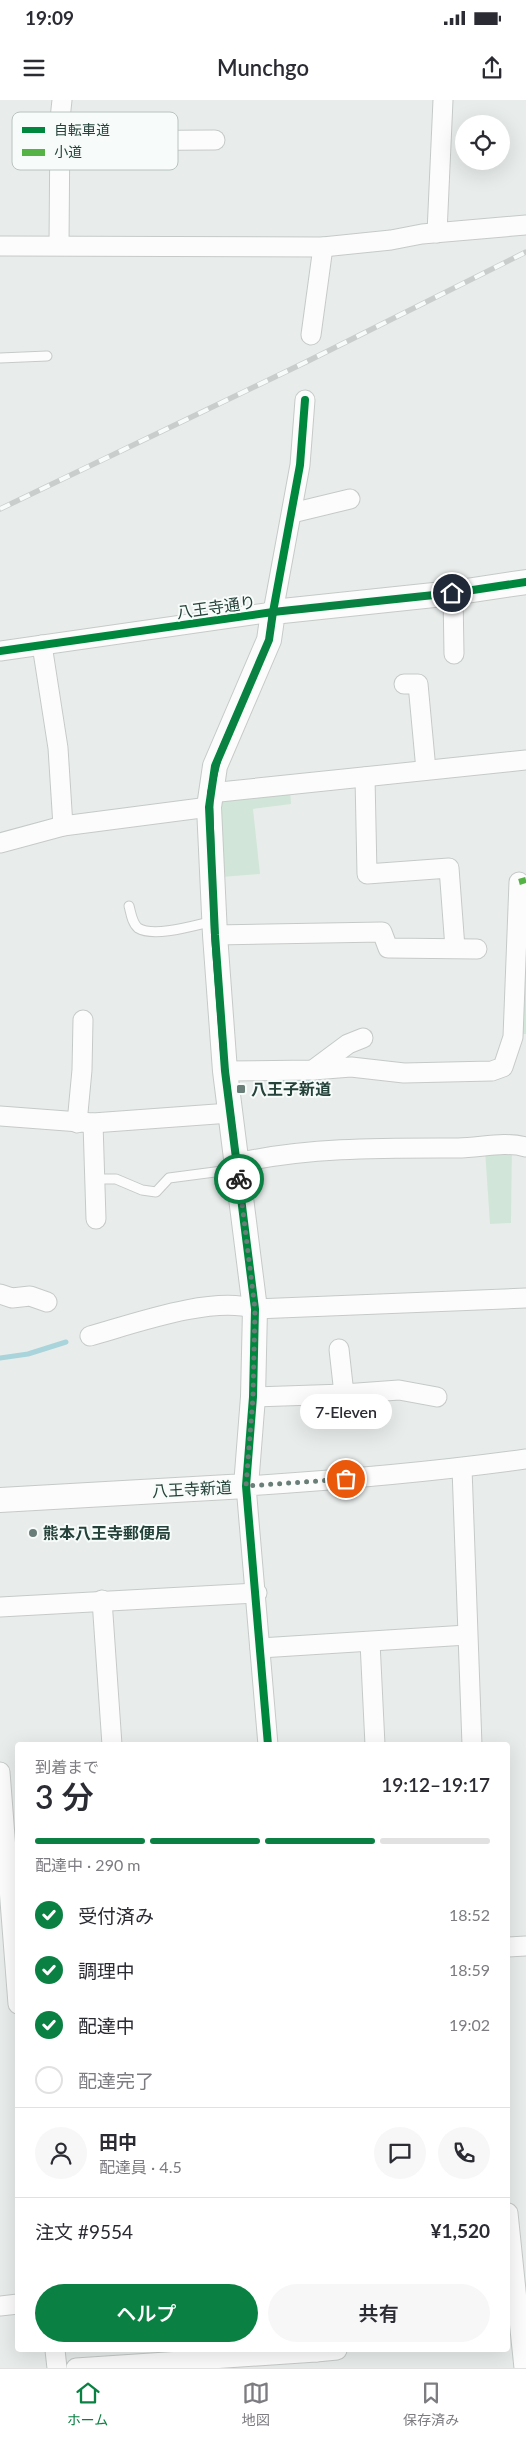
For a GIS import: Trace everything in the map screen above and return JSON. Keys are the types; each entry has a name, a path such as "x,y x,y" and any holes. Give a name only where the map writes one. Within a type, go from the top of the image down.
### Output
{"street":[{"path":"437,233 443,100"},
{"path":"178,140 215,140"},
{"path":"59,245 60,170"},
{"path":"0,246 322,247 437,233 526,225"},
{"path":"311,335 322,247"},
{"path":"272,612 300,465 305,400"},
{"path":"292,513 350,498"},
{"name":"八王寺通り","path":"0,651 272,612 452,593 526,582"},
{"path":"452,593 454,654"},
{"name":"八王寺新道","path":"0,1500 246,1486 253,1397 255,1309 225,1072 214,928 210,800 215,766 269,640 272,612"},
{"path":"42,645 58,748 63,826"},
{"path":"404,684 418,684 426,770"},
{"path":"0,843 63,826 210,800 365,777 526,760"},
{"path":"365,777 367,874 449,868 456,948"},
{"path":"225,1072 351,1067 404,1073 492,1071 503,1068 513,1037 520,882"},
{"path":"214,928 382,932 388,948 477,949"},
{"path":"83,1020 82,1070 85,1123 95,1180 96,1219"},
{"path":"313,1070 348,1044 362,1038"},
{"path":"0,1116 85,1123 230,1113"},
{"path":"237,1162 275,1154 379,1147 460,1148 516,1144 526,1147"},
{"path":"0,1294 12,1298 30,1296 47,1302"},
{"path":"90,1336 182,1310 242,1304 255,1309 526,1298"},
{"path":"339,1349 344,1394"},
{"path":"253,1397 399,1390 436,1397"},
{"path":"268,1742 246,1486 462,1468 526,1459"},
{"path":"462,1468 472,1742"},
{"path":"0,1607 256,1593"},
{"path":"102,1600 112,1742"},
{"path":"260,1648 467,1635"},
{"path":"370,1642 374,1742"},
{"path":"0,1772 13,1882 15,1937"},
{"path":"510,1947 526,1946"},
{"path":"510,2237 518,2339 524,2368"},
{"path":"0,2306 15,2304"},
{"path":"55,2352 57,2368"},
{"path":"76,2368 302,2352"}],"lane":[{"path":"0,358 47,356"},
{"path":"129,906 131,918 137,927 147,930 166,931 214,928"},
{"path":"95,1180 116,1180 142,1190 156,1192 170,1178 230,1170 237,1162"}],"green space":[{"path":"290,790 291,804 253,809 260,874 222,877 221,797"},
{"path":"522,966 526,966 526,1034 522,1034"},
{"path":"512,1147 511,1223 490,1224 485,1150"}],"waterway":[{"path":"270,1080 309,1079"},
{"path":"0,1358 28,1354 66,1342"}],"railway":[{"path":"0,509 308,361 526,252"}],"marked path":[{"path":"519,882 526,880"}],"cycle path":[{"path":"268,1742 246,1486 253,1397 255,1309 225,1071 215,935 209,807 215,766 269,640 300,465 305,400"},
{"path":"0,651 273,612 453,593 526,582"}],"way so far":[{"path":"239,1179 255,1309 253,1397 246,1486 346,1479"}],"place":[{"name":"八王子新道","path":"241,1089"},
{"name":"7-Eleven","path":"346,1479"},
{"name":"熊本八王寺郵便局","path":"33,1533"}],"route":[{"path":"239,1179 225,1072 214,935 213,864 209,807 215,766 269,640 272,612 452,593"}]}
